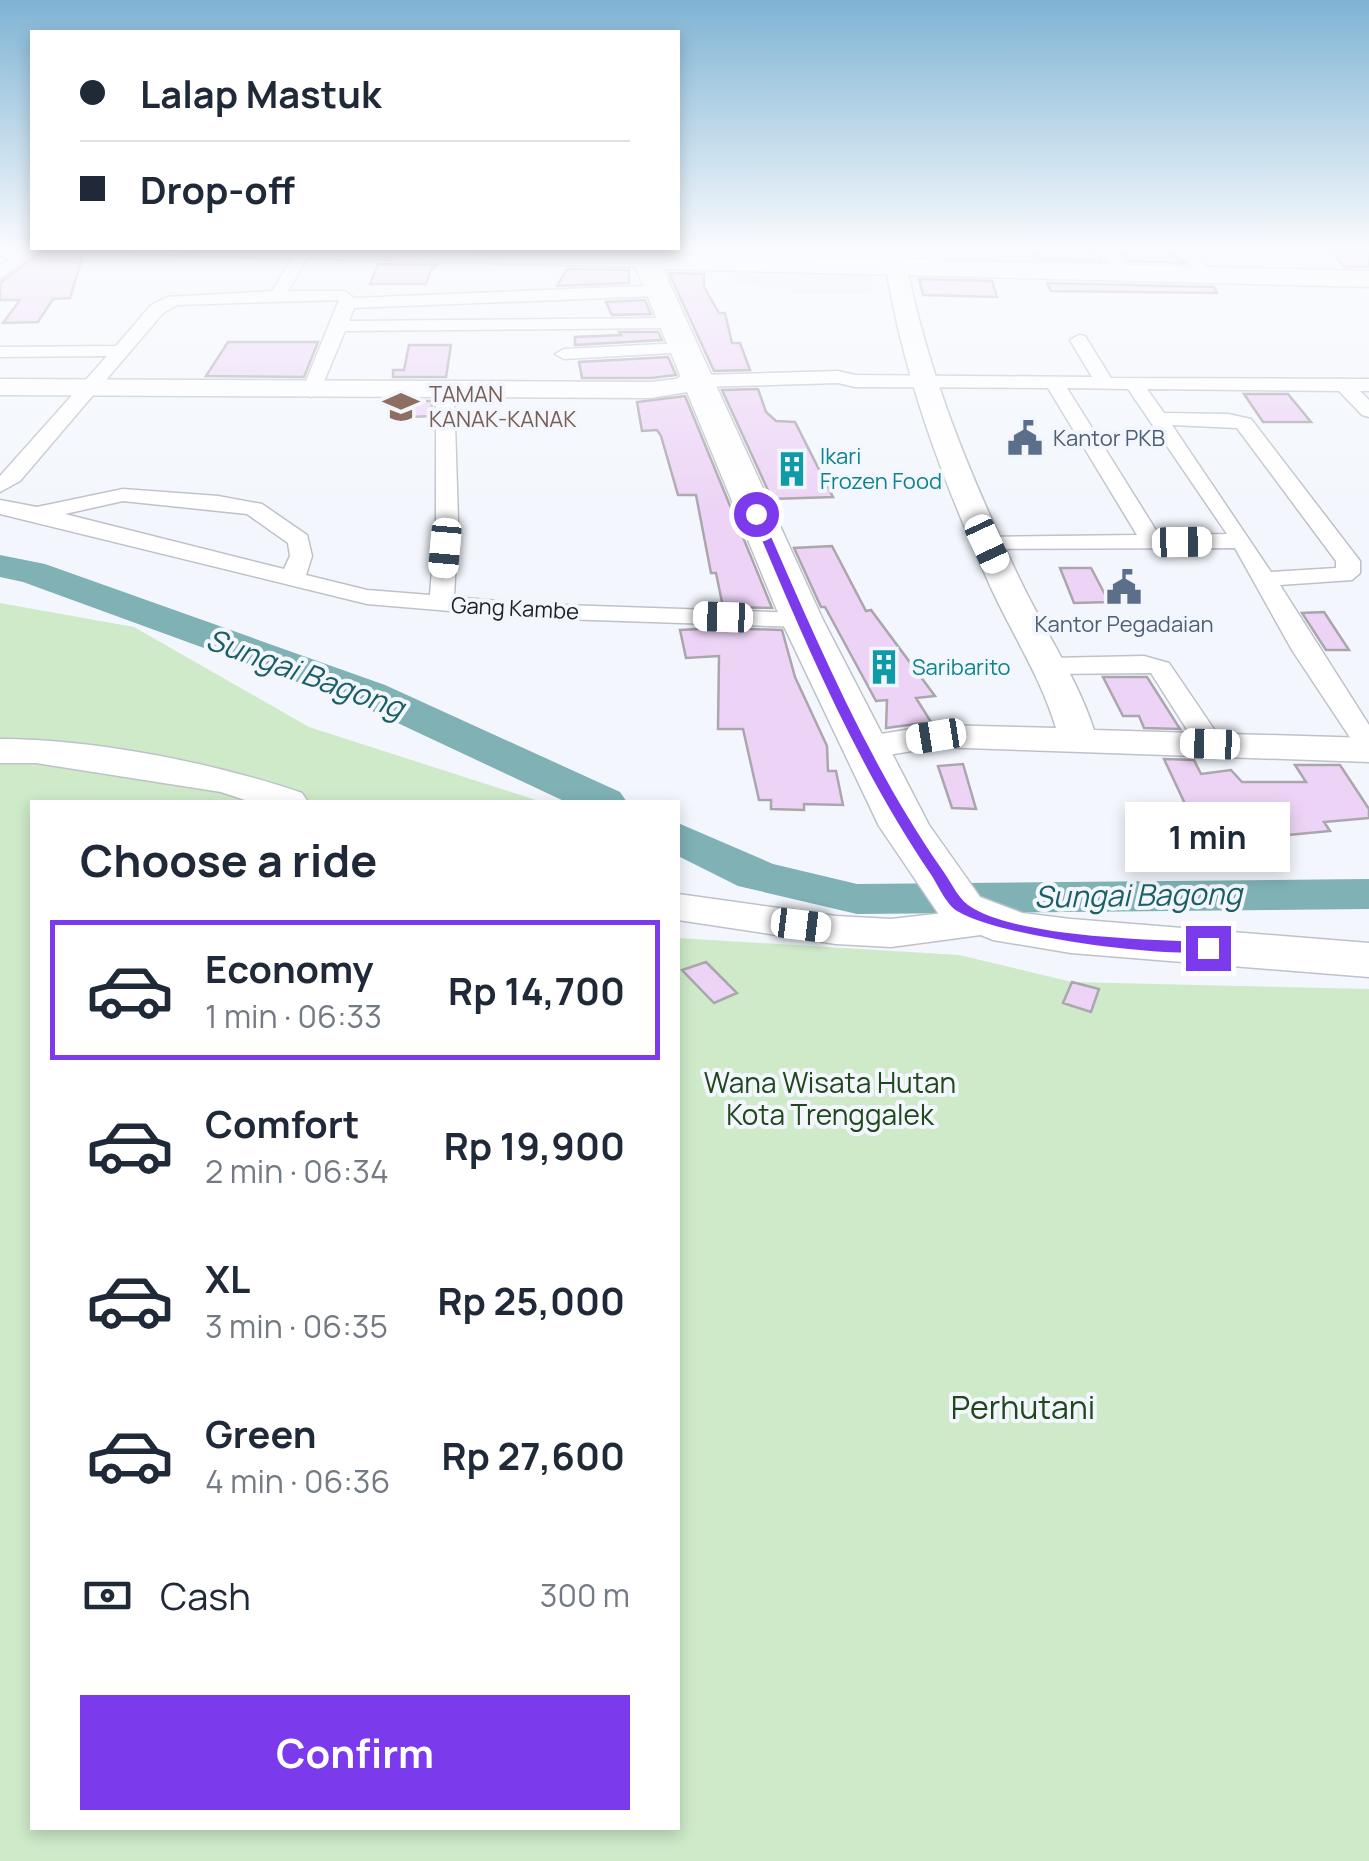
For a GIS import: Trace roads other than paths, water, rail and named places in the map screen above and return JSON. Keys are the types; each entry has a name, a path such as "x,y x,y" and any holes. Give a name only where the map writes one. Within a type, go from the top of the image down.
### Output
{"highway":[{"path":"680,335 802,620 904,826 975,914 1012,928 1123,942 1369,960"}],"street":[{"path":"0,486 14,477 134,335"},
{"path":"311,390 332,335"},
{"path":"560,335 575,391"},
{"path":"587,335 692,367"},
{"path":"910,335 924,382 987,544 1049,666 1078,738"},
{"path":"1079,340 1105,383"},
{"path":"0,352 120,351"},
{"path":"564,354 692,367 924,382 1369,385"},
{"path":"0,388 651,390 688,395 692,367"},
{"path":"1054,383 1153,542"},
{"path":"1133,383 1242,542 1304,650 1369,747"},
{"path":"1344,385 1369,411"},
{"name":"Gang Kambe","path":"446,391 448,520 440,606 802,620"},
{"path":"1157,419 1228,420 1244,424 1348,561 1348,573 1344,575 1263,579"},
{"path":"37,514 137,495 254,509 299,540 302,556 292,580"},
{"path":"0,507 367,597 440,606"},
{"path":"987,544 1242,542"},
{"path":"1049,666 1144,664 1160,668 1210,744"},
{"path":"864,747 936,736 1369,747"},
{"path":"0,751 36,751 230,781 282,800"},
{"path":"680,906 836,930 890,933 975,914"}],"waterway":[{"name":"Sungai Bagong","path":"0,566 32,572 370,694 599,800"},
{"name":"Sungai Bagong","path":"680,839 756,875 857,899 1369,894"}],"place":[{"name":"TAMAN KANAK-KANAK","path":"401,407"},
{"name":"Kantor PKB","path":"1025,438"},
{"name":"Ikari Frozen Food","path":"792,469"},
{"name":"Kantor Pegadaian","path":"1124,587"},
{"name":"Saribarito","path":"884,667"}],"park label":[{"name":"Wana Wisata Hutan Kota Trenggalek","path":"830,1099"},
{"name":"Perhutani","path":"1023,1408"}]}
